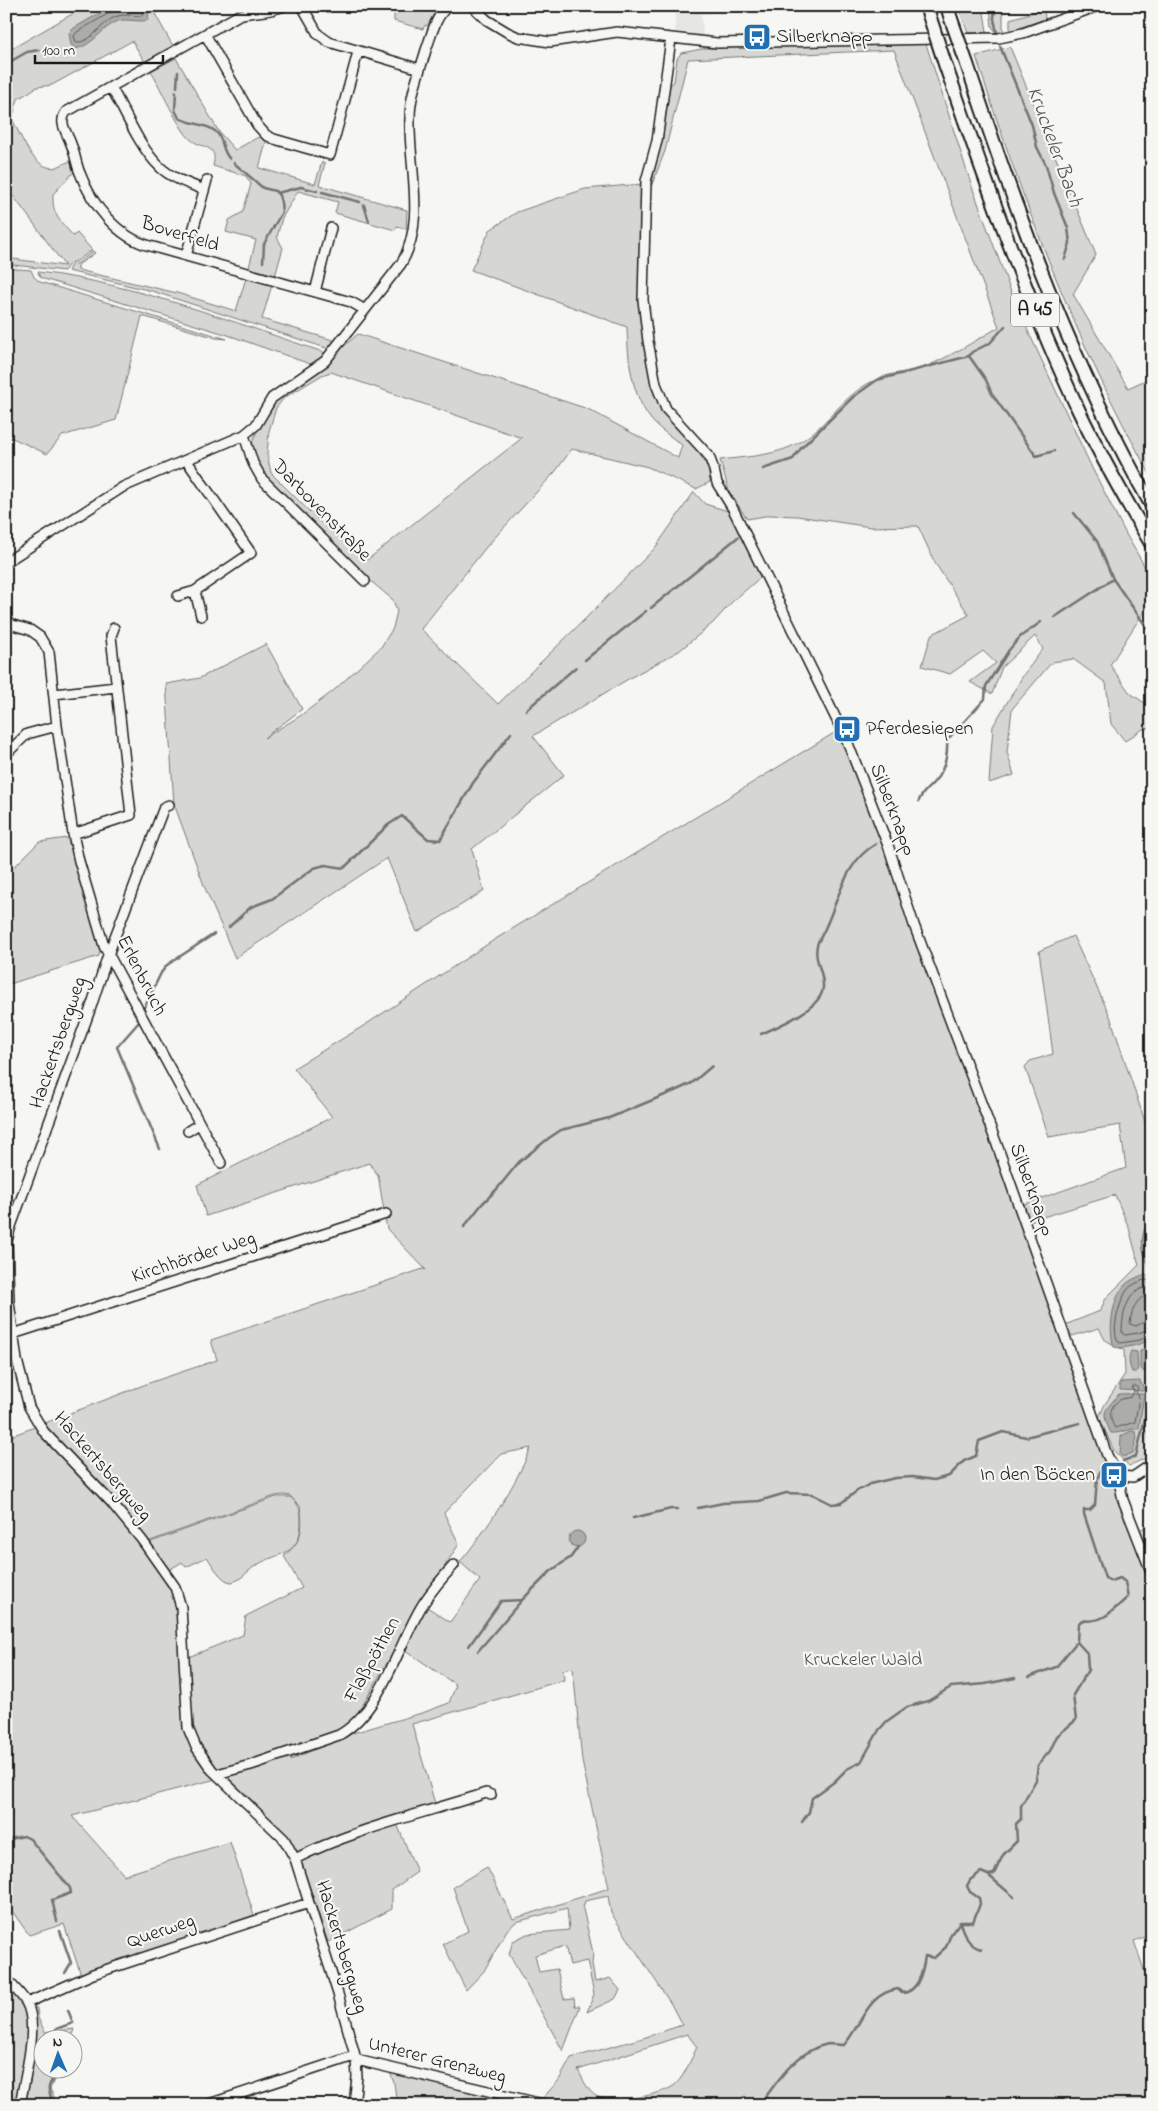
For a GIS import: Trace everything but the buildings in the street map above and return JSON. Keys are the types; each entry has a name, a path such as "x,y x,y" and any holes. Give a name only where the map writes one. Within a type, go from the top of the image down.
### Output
{"highway":[{"name":"A 45","path":"926,6 1017,265 1056,360 1105,462 1152,545"},
{"name":"A 45","path":"947,6 1008,186 1053,304 1095,399 1152,506"}],"street":[{"name":"Boverfeld","path":"283,6 277,10 241,15 205,34 66,112 62,116 62,123 70,140 83,182 94,202 129,239 351,302 365,310"},
{"path":"302,6 322,38 329,42 420,69"},
{"path":"6,562 114,492 244,435 256,425 272,398 325,362 409,251 413,228 414,200 410,114 420,69 435,23 448,6"},
{"path":"472,6 487,20 507,32 518,37 540,42 561,42 596,34 617,32 716,43 998,38 1024,33 1098,6"},
{"path":"205,34 257,125 266,135 330,155 358,52"},
{"name":"Silberknapp","path":"671,39 657,141 646,181 643,300 651,363 656,384 666,409 708,456 714,470 716,483 733,509 843,730 889,848 914,925 996,1142 1107,1455 1118,1476 1123,1500 1152,1574"},
{"path":"111,88 149,154 160,168 174,177 204,190"},
{"path":"186,256 207,180"},
{"path":"315,292 331,228"},
{"name":"Darbovenstraße","path":"244,435 253,463 262,479 365,581"},
{"path":"178,596 195,591 251,553 187,461"},
{"path":"195,591 201,616"},
{"name":"Erlenbruch","path":"6,623 30,630 45,643 51,660 57,726 73,834 79,861 108,955 221,1164"},
{"path":"73,834 131,815 111,636 114,628"},
{"path":"54,694 116,687"},
{"path":"6,754 27,734 57,726"},
{"name":"Hackertsbergweg","path":"166,806 108,955 7,1241 9,1302 22,1385 29,1407 44,1432 110,1501 142,1540 175,1587 181,1607 188,1728 205,1762 284,1839 295,1859 356,2059 357,2077 354,2105"},
{"path":"188,1131 199,1124"},
{"name":"Kirchhörder Weg","path":"14,1334 386,1214"},
{"path":"1118,1476 1133,1477 1152,1464"},
{"name":"Flaßpöthen","path":"217,1774 339,1735 351,1728 380,1689 396,1662 407,1634 423,1603 454,1565"},
{"name":"Hackertsbergweg","path":"295,1859 312,1850 386,1824 486,1793 491,1796"},
{"name":"Querweg","path":"27,2003 93,1974 309,1902"},
{"path":"6,1978 27,2003 32,2020 30,2047 20,2105"},
{"name":"Unterer Grenzweg","path":"206,2105 351,2057 547,2105"}],"shaded area":[{"path":"675,6 727,6 722,7 723,12 701,14 702,37 675,31"}],"green space":[{"path":"86,6 169,6 155,14 173,46 145,62 132,41 52,85 37,87 18,99 12,119 24,143 35,159 49,167 57,167 72,160 75,171 53,194 55,213 73,236 77,233 92,250 77,261 70,263 64,271 6,264 6,258 65,266 6,186 6,52"},
{"path":"394,6 431,6 435,12 427,26 425,25 423,29 394,21"},
{"path":"958,6 983,6 987,32 968,33"},
{"path":"990,6 1003,6 1003,32 997,33 992,27"},
{"path":"1044,9 1045,19 1010,31 1010,19"},
{"path":"926,44 971,184 1015,303 1092,468 1127,536 1152,579 1152,610 1148,605 1110,665 1130,693 1152,708 1152,728 1143,729 1125,741 1111,724 1106,683 1073,659 1052,662 1012,709 1007,752 1014,775 989,783 993,726 1024,674 1043,649 1035,636 1002,667 992,694 970,682 996,663 983,651 950,674 922,666 931,635 969,615 935,563 918,526 871,527 797,516 771,515 747,519 729,491 720,460 767,454 800,442 819,428 849,397 866,384 883,377 925,367 999,327 894,50 688,59 665,151 651,187 668,86 674,82 677,59 681,53 707,48"},
{"path":"1010,47 1096,255 1073,294 1128,388 1152,377 1152,478 1099,376 1053,272 1012,164 976,56"},
{"path":"176,58 219,132 235,150 262,135 267,139 259,168 315,184 322,162 325,163 319,185 407,210 406,229 397,226 395,230 335,213 338,202 298,191 282,218 277,237 283,248 275,276 251,269 248,271 256,240 226,232 229,220 243,212 251,184 246,176 213,166 214,159 211,150 194,142 179,125 151,71"},
{"path":"642,184 643,335 647,364 653,383 708,467 710,482 696,489 648,467 572,449 555,472 487,546 421,629 498,704 655,548 694,492 705,504 728,511 762,576 733,601 713,623 679,651 533,736 564,775 472,849 484,891 417,932 387,858 235,958 205,888 174,804 166,684 200,678 266,644 302,709 264,738 300,716 332,692 381,647 393,628 397,611 393,600 366,577 265,479 256,464 251,446 256,433 272,404 281,395 302,383 328,364 358,334 588,409 678,458 682,445 654,423 640,402 632,378 627,327 471,270 490,230 517,212 585,189","holes":["331,372 522,438 367,560 318,520 271,473 267,454 269,431 276,408 284,398 322,375"]},
{"path":"93,251 95,253 78,265 78,270 177,293 236,311 246,278 272,285 262,319 336,341 329,349 152,291 68,271 71,265 78,263"},
{"path":"6,268 31,270 34,277 40,282 227,339 216,338 142,316 116,420 62,436 47,454 6,435"},
{"path":"38,272 112,285 184,305 326,353 313,365 225,334 44,279 40,277"},
{"name":"Kruckeler Wald","path":"834,733 843,738 1134,1533 1152,1523 1152,1934 1134,1941 1152,1993 1152,2105 555,2105 540,2101 559,2080 571,2058 682,2025 671,2004 611,1913 608,1896 585,1901 583,1909 593,1953 592,1964 595,1982 610,1978 620,1990 615,1999 587,2012 594,1994 587,1961 570,1965 565,1946 535,1955 539,1972 557,1969 564,1999 574,1998 575,2006 580,2006 563,2051 509,1954 513,1941 527,1934 569,1930 567,1908 516,1922 507,1930 484,1971 466,1990 443,1944 468,1931 453,1887 487,1867 513,1919 609,1888 582,1761 573,1668 563,1670 564,1680 412,1724 435,1804 297,1853 273,1822 224,1777 72,1816 124,1875 230,1842 254,1915 81,1975 64,1924 29,1935 12,1911 6,1912 6,1438 149,1383 217,1360 211,1340 423,1269 426,1270 387,1229 378,1175 369,1163 206,1216 197,1185 332,1117 294,1068 365,1025 494,940","holes":["531,1448 517,1478 500,1507 460,1562 480,1580 450,1622 424,1605 405,1650 456,1685 449,1703 353,1733 290,1760 350,1727 428,1592 459,1544 444,1513 501,1454","275,1496 290,1496 300,1506 302,1521 300,1534 295,1545 284,1556 302,1588 246,1616 243,1635 181,1660 178,1608 171,1587 142,1544","687,2034 697,2047 685,2072 676,2084 661,2092 650,2095 627,2099 605,2099 598,2097 589,2089 578,2070"]},
{"path":"67,838 76,862 100,950 99,956 6,985 6,875 39,842"},
{"path":"1073,936 1110,1016 1152,1143 1152,1422 1145,1429 1152,1446 1152,1455 1129,1466 1114,1451 1099,1417 1105,1404 1125,1374 1124,1350 1105,1340 1099,1328 1072,1336 1065,1325 1100,1311 1106,1298 1139,1265 1129,1228 1115,1195 1030,1221 1022,1205 1126,1168 1120,1125 1049,1137 1025,1067 1030,1061 1053,1054 1039,951"},
{"path":"276,1497 290,1497 298,1507 301,1520 297,1541 288,1551 257,1565 241,1578 234,1581 231,1582 224,1579 207,1557 186,1567 182,1562 169,1570 148,1543"},
{"path":"397,1824 417,1872 392,1890 392,1909 328,1942 301,1861 314,1851"},
{"path":"6,1984 27,2006 37,2008 38,2018 43,2028 32,2028 32,2078 55,2078 50,2089 58,2105 6,2105"},
{"path":"389,2069 540,2105 397,2105 394,2083"}],"water":[{"path":"112,6 149,6 148,20 118,21 83,47 76,49 71,45 69,33 74,28"},
{"path":"1152,1217 1152,1270 1145,1257 1142,1244 1144,1230"},
{"path":"1145,1274 1152,1277 1151,1339 1133,1346 1114,1347 1111,1324 1117,1299 1126,1284"},
{"path":"1146,1347 1150,1349 1150,1359 1148,1367 1144,1372 1140,1367 1140,1351"},
{"path":"1131,1351 1137,1352 1138,1369 1136,1372 1132,1372 1130,1367"},
{"path":"1140,1381 1144,1389 1143,1391 1120,1390 1120,1382"},
{"path":"1119,1394 1144,1394 1139,1429 1111,1433 1105,1415 1107,1408"},
{"path":"1131,1431 1136,1432 1137,1438 1133,1453 1123,1457 1120,1455 1121,1436"},
{"path":"577,1531 585,1539 577,1547 569,1539"}],"waterway":[{"name":"Kruckeler Bach","path":"995,6 994,19 997,33"},
{"name":"Kruckeler Bach","path":"1000,46 1032,125 1037,147 1046,165 1054,193 1068,228 1070,243 1065,259"},
{"path":"6,64 27,52 39,50"},
{"path":"177,87 178,72"},
{"path":"176,92 175,110 179,118 210,128 218,134 230,159"},
{"path":"234,163 263,188 275,191 279,195 282,212 264,244 263,262"},
{"path":"277,193 301,187 317,191"},
{"path":"322,192 360,202"},
{"path":"364,205 369,221"},
{"name":"Kruckeler Bach","path":"1005,326 990,343 972,352 969,356 986,380 992,394 1036,456 1054,451"},
{"path":"763,469 793,459 802,447 853,397 877,380 969,356"},
{"name":"Kruckeler Bach","path":"1074,513 1097,541 1113,579 1152,635"},
{"path":"651,608 738,537"},
{"path":"1055,617 1113,579"},
{"path":"585,660 646,611"},
{"path":"919,801 923,793 938,777 943,767 947,751 947,740 985,699 986,686 1009,650 1020,637 1041,622"},
{"path":"526,710 576,667"},
{"path":"229,927 251,907 272,899 314,868 325,865 344,868 388,825 402,816 428,839 440,840 473,783 511,733"},
{"path":"761,1034 798,1016 816,1002 821,995 823,981 816,954 818,942 847,875 864,853 876,844"},
{"path":"143,1010 161,973 167,965 214,934"},
{"path":"139,1022 117,1047 160,1149"},
{"path":"464,1227 519,1162 561,1130 609,1118 677,1090 692,1083 712,1066"},
{"name":"Kruckeler Bach","path":"1123,1461 1136,1456 1146,1414 1152,1371"},
{"path":"698,1508 723,1503 759,1501 786,1493 812,1494 832,1504 841,1503 870,1484 895,1478 913,1477 934,1480 949,1476 964,1461 976,1456 979,1441 1003,1432 1026,1437 1080,1423"},
{"name":"Kruckeler Bach","path":"760,2105 773,2086 797,2060 817,2047 828,2044 844,2045 866,2011 879,1997 887,1992 898,1989 902,1993 912,1989 919,1979 925,1956 934,1958 946,1947 951,1934 960,1922 973,1922 980,1904 979,1898 970,1892 967,1886 970,1880 981,1872 988,1875 994,1874 1003,1855 1017,1841 1016,1824 1021,1819 1021,1806 1036,1780 1038,1765 1050,1751 1057,1736 1076,1720 1073,1695 1088,1670 1087,1653 1077,1642 1078,1624 1082,1620 1089,1621 1102,1618 1128,1597 1125,1582 1120,1578 1111,1581 1105,1578 1084,1514 1084,1510 1090,1510 1095,1505 1097,1479 1101,1470 1107,1470"},
{"path":"633,1518 677,1509"},
{"path":"478,1651 522,1600 551,1571 571,1557 578,1547"},
{"path":"469,1646 501,1601 522,1600"},
{"path":"1029,1677 1056,1667 1076,1643"},
{"path":"802,1822 809,1812 812,1798 834,1782 847,1769 861,1762 879,1730 887,1721 907,1707 928,1701 951,1687 985,1684 1015,1678"},
{"path":"10,1839 24,1836 30,1839 70,1888 71,1893 52,1900 57,1921"},
{"path":"988,1875 1014,1897"},
{"path":"960,1923 968,1939 973,1945 981,1949"},
{"path":"60,1931 71,1963 65,1973"},
{"path":"59,2028 73,2023 68,2010"},
{"path":"53,2078 49,2092 55,2105"}],"place":[{"name":"Silberknapp","path":"757,37"},
{"name":"Pferdesiepen","path":"847,729"},
{"name":"In den Böcken","path":"1114,1475"}]}
